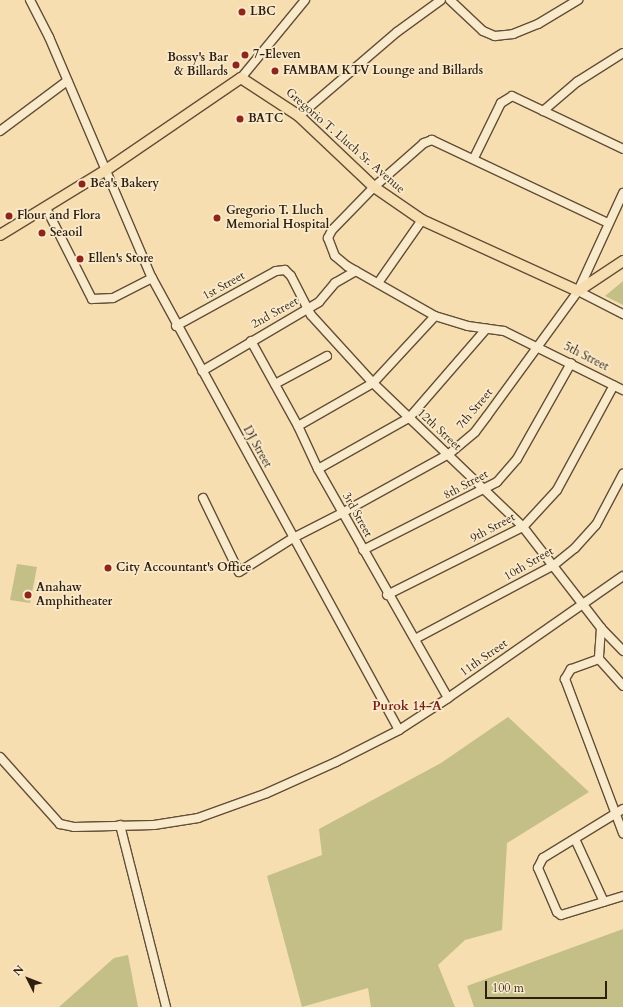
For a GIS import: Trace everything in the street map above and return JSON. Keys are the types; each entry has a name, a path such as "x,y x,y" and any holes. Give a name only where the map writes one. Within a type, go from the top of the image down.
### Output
{"main road":[{"name":"Gregorio T. Lluch Sr. Avenue","path":"241,78 299,116 374,187 422,220 578,291"},
{"path":"0,235 106,170 241,78"},
{"path":"578,291 623,261"}],"street":[{"name":"DJ Street","path":"30,0 68,81 152,278 176,326 399,730"},
{"path":"241,78 305,0"},
{"path":"299,116 397,32 441,0"},
{"path":"452,1 483,31 495,36 513,34 538,24 578,0"},
{"path":"543,111 577,82 623,53"},
{"path":"0,131 68,81"},
{"path":"474,158 505,99 512,96 623,149"},
{"path":"374,187 424,144 432,140 474,158 608,223"},
{"name":"5th Street","path":"374,187 332,230 328,238 335,256 356,271 435,316 486,329 504,331 538,346 623,390"},
{"name":"7th Street","path":"203,498 239,572 293,538 342,514 449,454 475,432 578,291 623,193"},
{"path":"46,208 92,299 112,298 152,278"},
{"path":"378,283 422,220"},
{"name":"12th Street","path":"285,270 291,276 308,309 374,383 523,527 554,565 600,628 623,651"},
{"name":"1st Street","path":"176,326 276,271 285,270"},
{"name":"2nd Street","path":"202,371 319,302 335,283 356,271"},
{"path":"578,291 623,314"},
{"path":"298,426 374,383 435,316"},
{"path":"318,469 409,418 486,329"},
{"name":"3rd Street","path":"251,341 298,426 318,469 342,514 387,595 415,639 448,698"},
{"path":"275,384 327,356"},
{"name":"8th Street","path":"363,550 484,490 508,472 517,459 571,363"},
{"name":"9th Street","path":"387,595 523,527 557,490 614,385"},
{"name":"10th Street","path":"415,639 554,565 587,537 623,474"},
{"name":"11th Street","path":"0,757 60,824 74,827 120,825 154,826 198,818 274,790 336,762 399,730 448,698 623,576"},
{"path":"600,628 599,659 623,686"},
{"path":"599,659 571,669 565,679 619,810 623,833"},
{"path":"619,810 539,863 538,868 557,912 567,915 623,896"},
{"path":"120,825 166,1007"},
{"path":"575,839 604,902"}],"shaded area":[{"path":"623,281 623,305 605,296"},
{"path":"17,564 37,567 30,603 10,600"},
{"path":"508,717 589,792 507,843 502,930 465,940 438,965 455,1007 371,1007 368,988 302,1007 267,876 322,855 319,829 441,763"},
{"path":"623,929 623,1007 474,1007 467,986"},
{"path":"128,955 138,1007 59,1007 114,958"}],"place":[{"name":"LBC","path":"242,12"},
{"name":"7-Eleven","path":"245,55"},
{"name":"Bossy's Bar & Billards","path":"236,65"},
{"name":"FAMBAM KTV Lounge and Billards","path":"275,71"},
{"name":"BATC","path":"240,119"},
{"name":"Bea's Bakery","path":"82,184"},
{"name":"Flour and Flora","path":"9,216"},
{"name":"Gregorio T. Lluch Memorial Hospital","path":"217,218"},
{"name":"Seaoil","path":"42,233"},
{"name":"Ellen's Store","path":"80,259"},
{"name":"City Accountant's Office","path":"108,568"},
{"name":"Anahaw Amphitheater","path":"28,595"}],"district":[{"name":"Purok 14-A","path":"407,706"}]}
